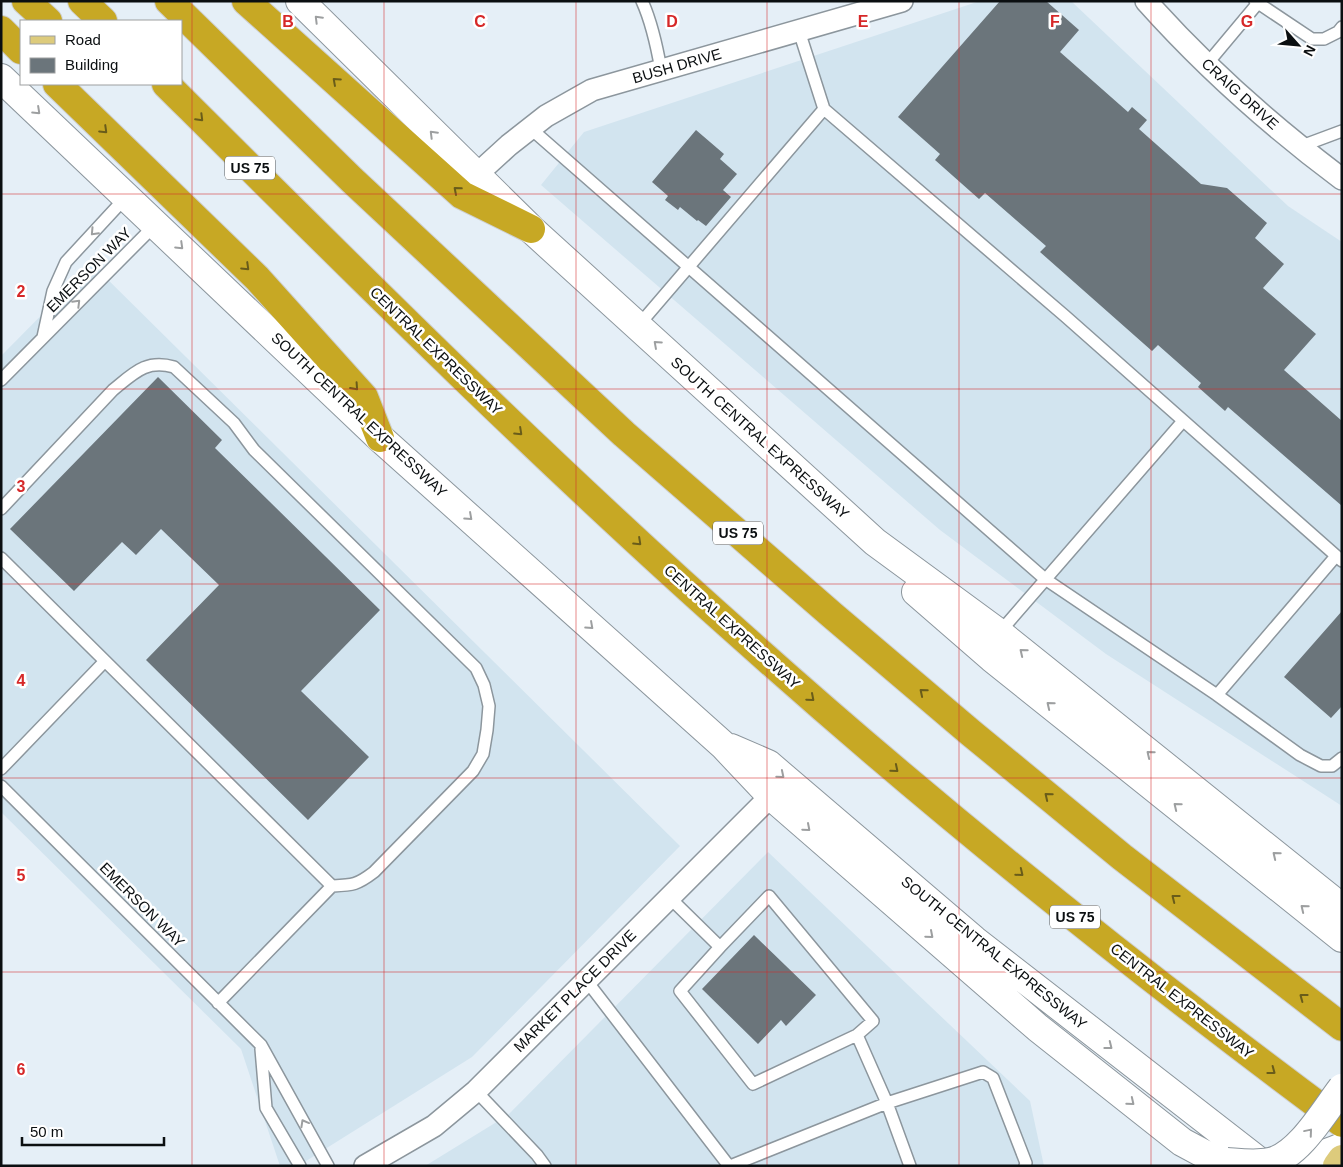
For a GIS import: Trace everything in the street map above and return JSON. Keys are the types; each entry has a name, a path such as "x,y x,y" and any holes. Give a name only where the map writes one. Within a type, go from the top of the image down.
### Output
{"highway":[{"path":"26,1 47,20"},
{"path":"82,1 101,20"},
{"name":"US 75","path":"169,1 352,180 646,453 971,733 1122,857 1342,1027"},
{"path":"246,1 462,195 531,229"},
{"path":"1,30 20,49"},
{"path":"58,85 257,278 364,397 380,438"},
{"name":"CENTRAL EXPRESSWAY","path":"167,85 484,399 746,640 858,738 1014,868 1180,1000 1342,1123"}],"main road":[{"name":"SOUTH CENTRAL EXPRESSWAY","path":"300,1 475,176 531,229 875,542 999,633 1342,908"},
{"name":"SOUTH CENTRAL EXPRESSWAY","path":"1,78 156,223 380,438 723,745 771,796 1038,1028 1182,1142"},
{"name":"SOUTH CENTRAL EXPRESSWAY","path":"875,542 894,573 992,658 1342,938"},
{"name":"SOUTH CENTRAL EXPRESSWAY","path":"723,745 768,764 974,940 1268,1164"},
{"path":"1268,1164 1287,1154 1298,1145 1342,1088"},
{"path":"1182,1142 1210,1157 1228,1162 1268,1164 1290,1162 1318,1156 1342,1147"},
{"path":"1182,1142 1200,1166"},
{"path":"1337,1166 1342,1158"}],"street":[{"name":"BUSH DRIVE","path":"475,176 509,145 546,116 592,90 902,1"},
{"name":"CRAIG DRIVE","path":"1146,1 1177,36 1207,64 1299,147 1342,179"},
{"name":"MARKET PLACE DRIVE","path":"365,1166 434,1126 476,1091 771,796"}],"lane":[{"path":"642,1 655,40 661,70"},
{"path":"1207,64 1256,2 1312,39 1324,40 1338,32 1342,27"},
{"path":"799,31 824,109 1065,316 1339,558 1217,695"},
{"path":"638,327 824,109"},
{"path":"530,128 1045,579 1217,695 1300,755 1321,766 1332,766 1342,758"},
{"path":"1299,147 1342,131"},
{"name":"EMERSON WAY","path":"43,338 53,291 66,262 127,196"},
{"name":"EMERSON WAY","path":"1,380 156,223"},
{"path":"1,509 120,384 134,372 147,366 162,363 174,366 234,423 254,450 476,668 484,685 489,706 488,730 484,754 473,771 363,881 353,885 332,886 218,1003"},
{"path":"999,633 1183,421"},
{"path":"1,558 332,886"},
{"path":"1,770 105,661"},
{"name":"EMERSON WAY","path":"1,786 261,1045 328,1166"},
{"path":"769,896 873,1020 857,1036 753,1084 680,991 720,947 769,896"},
{"path":"669,897 720,947"},
{"path":"586,980 729,1166 888,1103 983,1072 993,1078 1026,1163 1025,1166"},
{"path":"857,1036 888,1103 910,1166"},
{"path":"261,1045 266,1108 300,1166"},
{"path":"476,1091 537,1155 545,1166"}],"shaded area":[{"path":"980,1 1071,1 1288,206 1342,242 1342,806 1106,654 940,530 541,185 584,132"},
{"path":"92,264 680,846 472,1057 298,1166 280,1166 241,1049 1,812 1,356"},
{"path":"768,852 1030,1101 1044,1166 425,1166 508,1115"}],"building":[{"path":"1000,1 1046,1 1079,30 1060,52 1128,112 1132,107 1147,120 1139,129 1201,184 1227,188 1267,223 1255,238 1284,264 1263,288 1316,334 1284,370 1342,421 1342,506 1228,407 1225,411 1198,387 1201,383 1158,345 1152,351 1040,252 1046,246 985,193 979,199 935,160 940,154 898,117"},
{"path":"696,130 724,154 720,159 737,174 723,190 731,197 706,226 680,207 678,210 665,200 668,196 652,182"},
{"path":"158,377 222,440 215,448 380,610 301,691 369,757 308,820 146,660 219,585 161,529 136,555 122,542 74,591 10,529"},
{"path":"1342,611 1342,706 1331,718 1284,677"},
{"path":"754,935 816,995 786,1026 781,1020 758,1044 702,989"}]}
